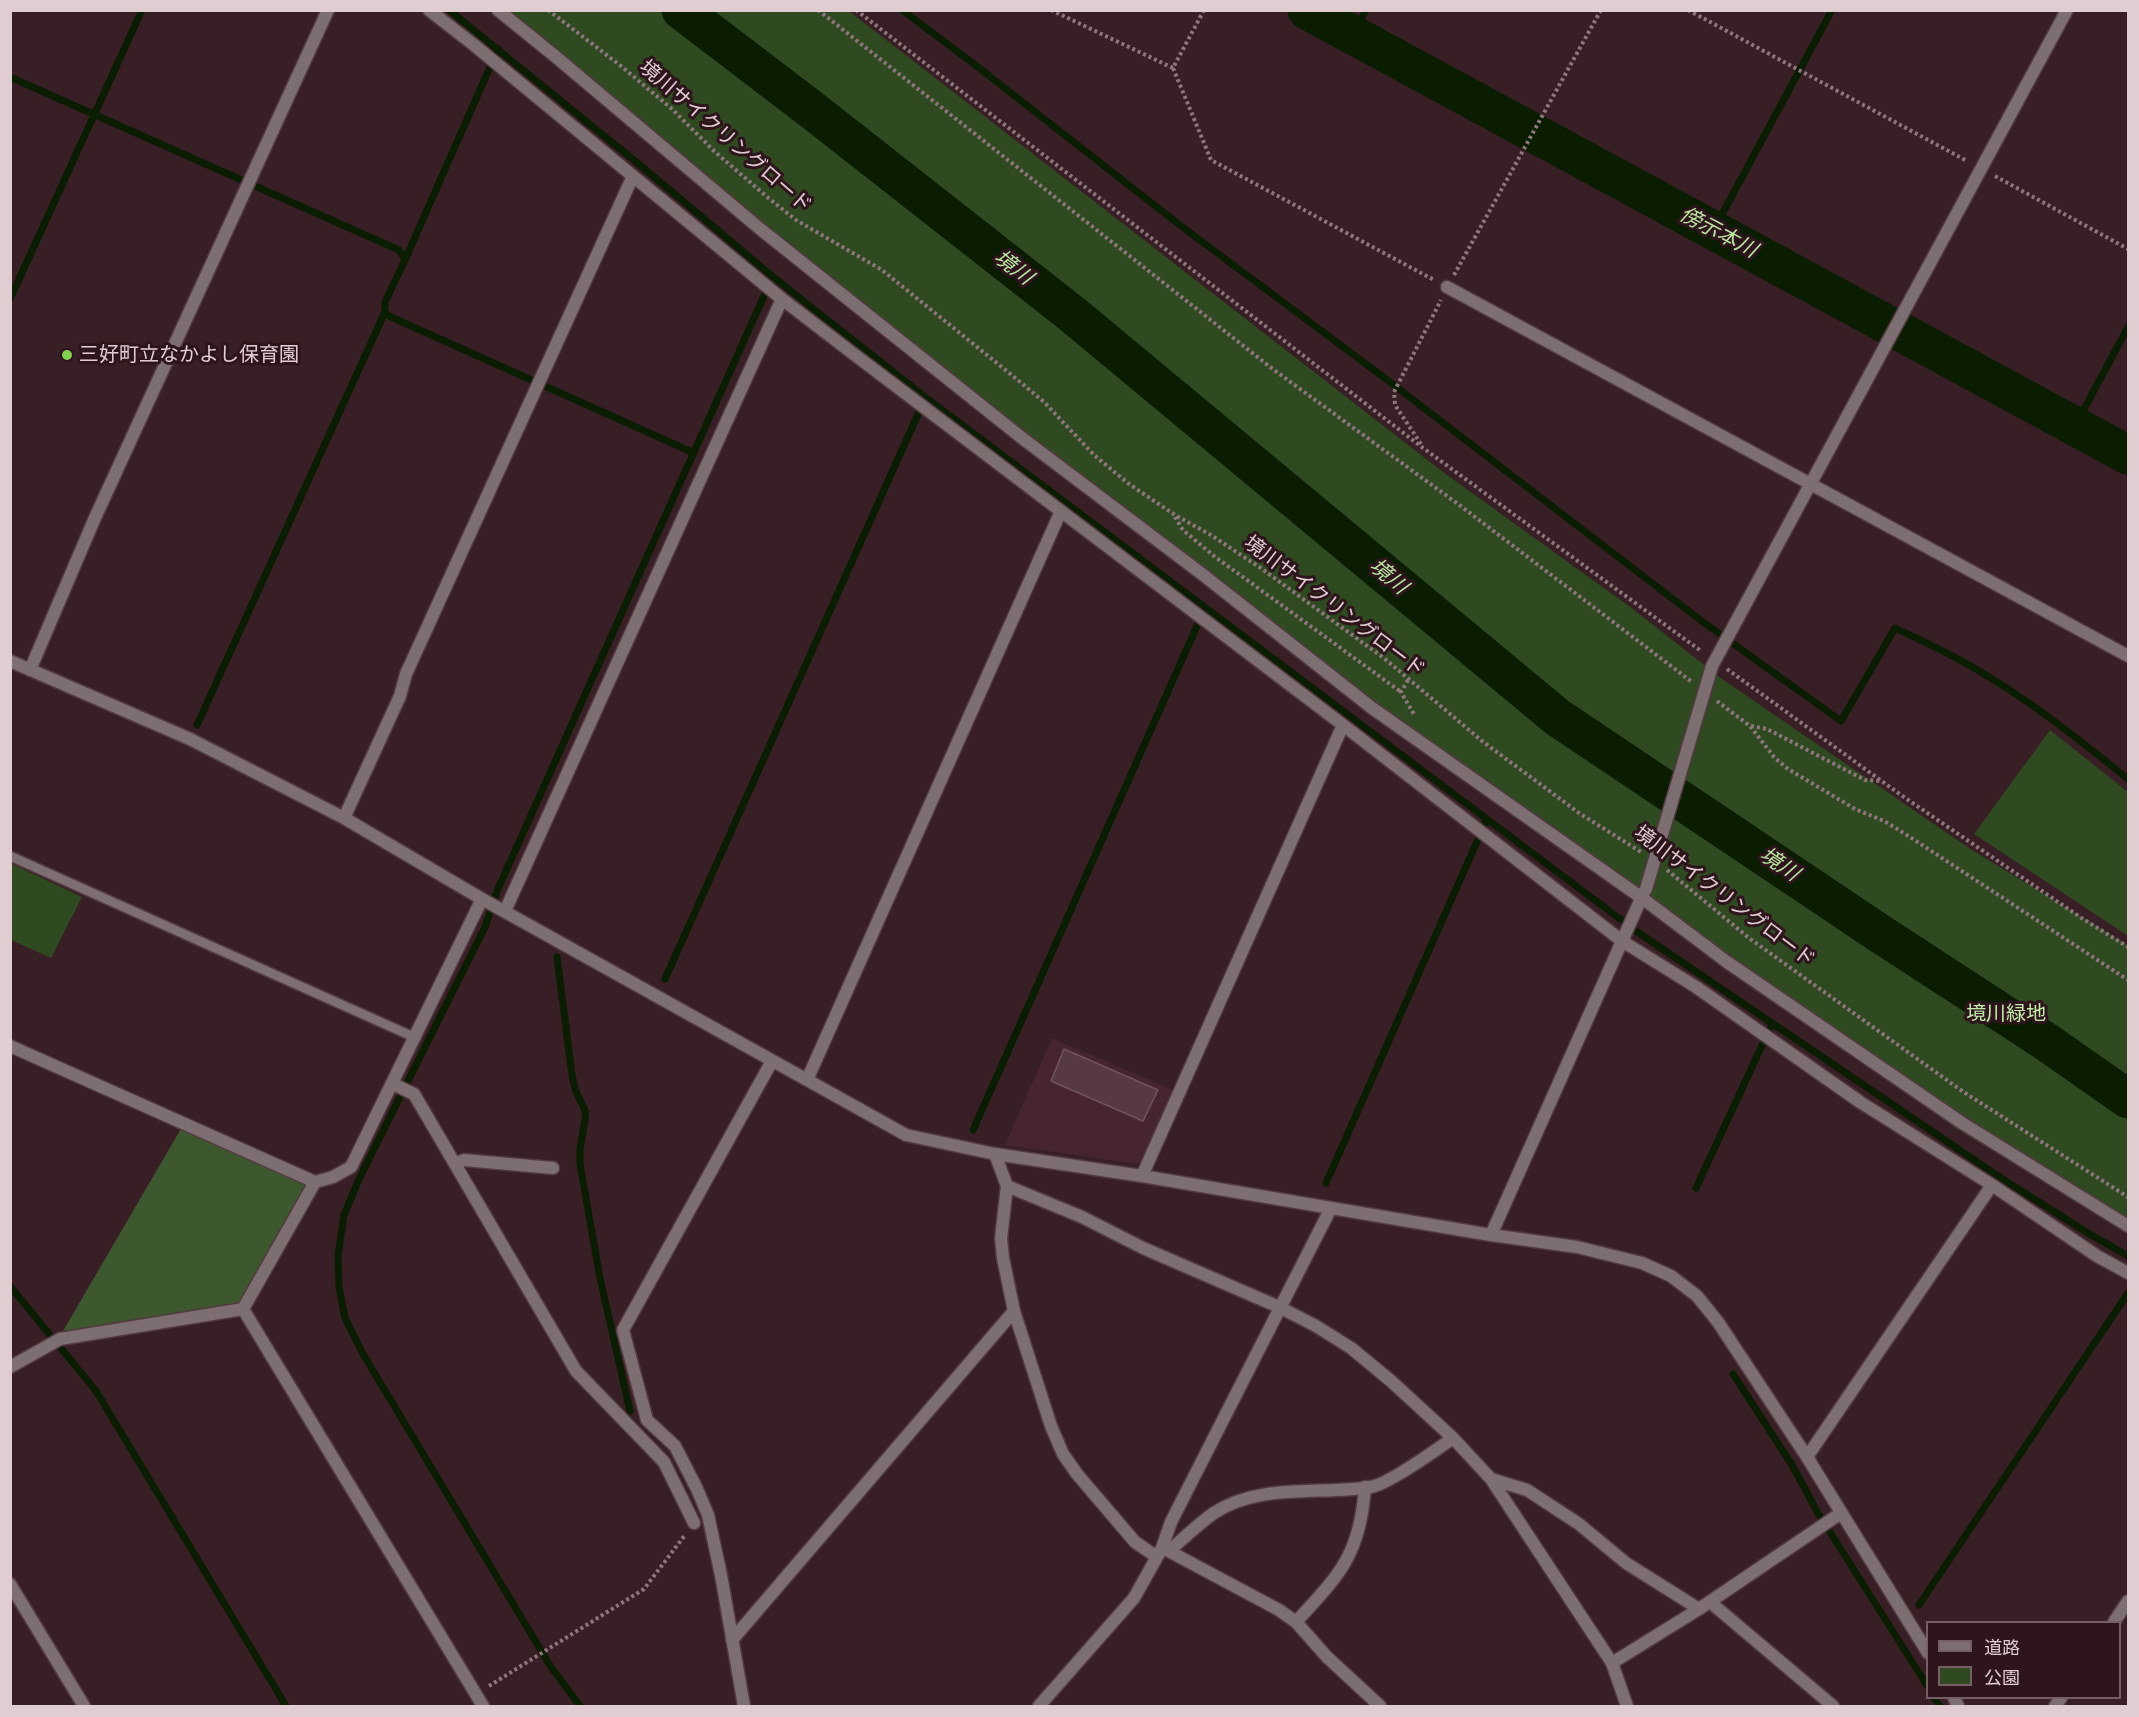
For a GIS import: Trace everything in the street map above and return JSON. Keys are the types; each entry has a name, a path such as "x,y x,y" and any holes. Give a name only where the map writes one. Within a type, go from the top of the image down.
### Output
{"street":[{"path":"30,670 94,520 328,10"},
{"path":"429,10 782,298 1343,725 1622,941 1696,987 1860,1102 1992,1185 2097,1256 2128,1273"},
{"path":"498,10 759,228 1022,438 1202,574 1371,708 1644,893 1727,962 1962,1123 2128,1226"},
{"path":"1491,1235 1644,893 1713,663 2067,10"},
{"path":"344,818 400,696 406,674 633,176"},
{"path":"1447,287 1811,482 2128,656"},
{"path":"504,911 782,298"},
{"path":"807,1080 1061,511"},
{"path":"10,661 190,739 344,818 482,899 906,1135 995,1154 1142,1176 1491,1235 1577,1246 1642,1263 1671,1276 1697,1296 1718,1322 1807,1457 1926,1650"},
{"path":"1142,1176 1343,725"},
{"path":"10,1046 315,1182 333,1177 351,1167 482,899"},
{"path":"744,1707 708,1515 675,1446 647,1420 623,1330 772,1061"},
{"path":"393,1084 414,1094 576,1371 664,1462 694,1523"},
{"path":"995,1154 1007,1186 1001,1238 1014,1311 1051,1426 1063,1454 1077,1474 1135,1542 1162,1552 1279,1610 1296,1622 1327,1657 1380,1707"},
{"path":"455,1164 464,1160 553,1168"},
{"path":"243,1309 315,1182"},
{"path":"1807,1457 1992,1185"},
{"path":"1007,1186 1082,1217 1143,1248 1279,1307 1351,1348 1391,1381 1454,1438 1491,1479 1612,1663 1627,1707"},
{"path":"1039,1707 1134,1598 1162,1552 1171,1522 1331,1208"},
{"path":"10,1367 60,1339 243,1309"},
{"path":"243,1309 483,1707"},
{"path":"732,1640 1014,1311"},
{"path":"632,1429 647,1420"},
{"path":"1162,1552 1215,1512 1241,1502 1276,1493 1373,1487 1392,1478 1454,1438"},
{"path":"1491,1479 1527,1490 1586,1529 1626,1563 1705,1605 1833,1707"},
{"path":"1296,1622 1331,1583 1348,1557 1360,1529 1365,1487"},
{"path":"1612,1663 1705,1605 1841,1513"},
{"path":"10,1584 84,1707"},
{"path":"2115,1621 2128,1601"}],"lane":[{"path":"10,856 416,1038"}],"path":[{"name":"境川サイクリングロード","path":"548,10 621,66 672,110 714,151 796,220 882,270 1044,402 1094,455 1129,484 1262,569 1384,658 1408,681 1482,741 1579,813 1644,854"},
{"path":"818,10 1274,370 1458,504 1700,689"},
{"path":"856,10 1424,448 1713,663 2083,919 2128,947"},
{"path":"1051,10 1173,68 1211,160 1447,287"},
{"path":"1173,68 1204,10"},
{"path":"1424,448 1395,405 1394,392 1447,287 1601,10"},
{"path":"1688,10 2128,249"},
{"path":"1175,515 1183,531 1214,556 1401,692 1416,718"},
{"path":"1401,692 1408,681"},
{"path":"1709,696 1750,726 1774,756 1788,769 1855,809 1884,821 1910,837 2128,980"},
{"path":"1750,726 1767,729 1865,780 1882,781"},
{"name":"境川サイクリングロード","path":"1663,867 1682,880 1749,938 1965,1093 2128,1197"},
{"path":"475,1694 644,1589 694,1523"}],"shaded area":[{"path":"1052,1038 1175,1091 1147,1155 1137,1164 1005,1145"}],"green space":[{"name":"境川緑地","path":"499,11 849,11 1443,472 1633,609 1722,679 1972,850 2128,945 2128,1231 1955,1128 1075,487 812,276"},
{"path":"2050,730 2128,792 2128,936 1974,834"},
{"path":"10,863 82,897 51,958 11,940"},
{"path":"182,1127 305,1182 308,1188 239,1302 225,1307 63,1331"}],"building":[{"path":"1064,1049 1158,1090 1143,1121 1051,1081"}],"waterway":[{"path":"10,299 142,10"},
{"path":"449,10 772,276 925,397 1636,931 2001,1178 2128,1256"},
{"name":"境川","path":"681,10 1072,314 1557,717 1879,933 2045,1041 2128,1099"},
{"path":"902,10 1181,226 1386,379 1703,622 1841,721 1895,628 1973,667 2022,698 2128,779"},
{"name":"傍示本川","path":"1307,10 2128,455"},
{"path":"1352,36 1366,10"},
{"path":"1713,231 1832,10"},
{"path":"405,260 498,49"},
{"path":"10,77 399,250 405,260 385,302 385,312 391,317 694,453"},
{"path":"580,1706 551,1667 363,1354 345,1318 339,1287 338,1255 344,1215 359,1179 485,927 497,891 768,287"},
{"path":"197,725 385,312"},
{"path":"2075,426 2128,327"},
{"path":"665,979 923,403"},
{"path":"973,1130 1201,617"},
{"path":"1326,1183 1487,819"},
{"path":"557,957 572,1075 575,1089 586,1113 580,1164 600,1278 630,1411"},
{"path":"1696,1188 1772,1024"},
{"path":"10,1286 96,1391 286,1706"},
{"path":"1919,1605 2128,1293"},
{"path":"1733,1374 1792,1465 1818,1513 1926,1684"},
{"path":"1935,1699 1940,1706"}],"place":[{"name":"三好町立なかよし保育園","path":"67,355"}]}
